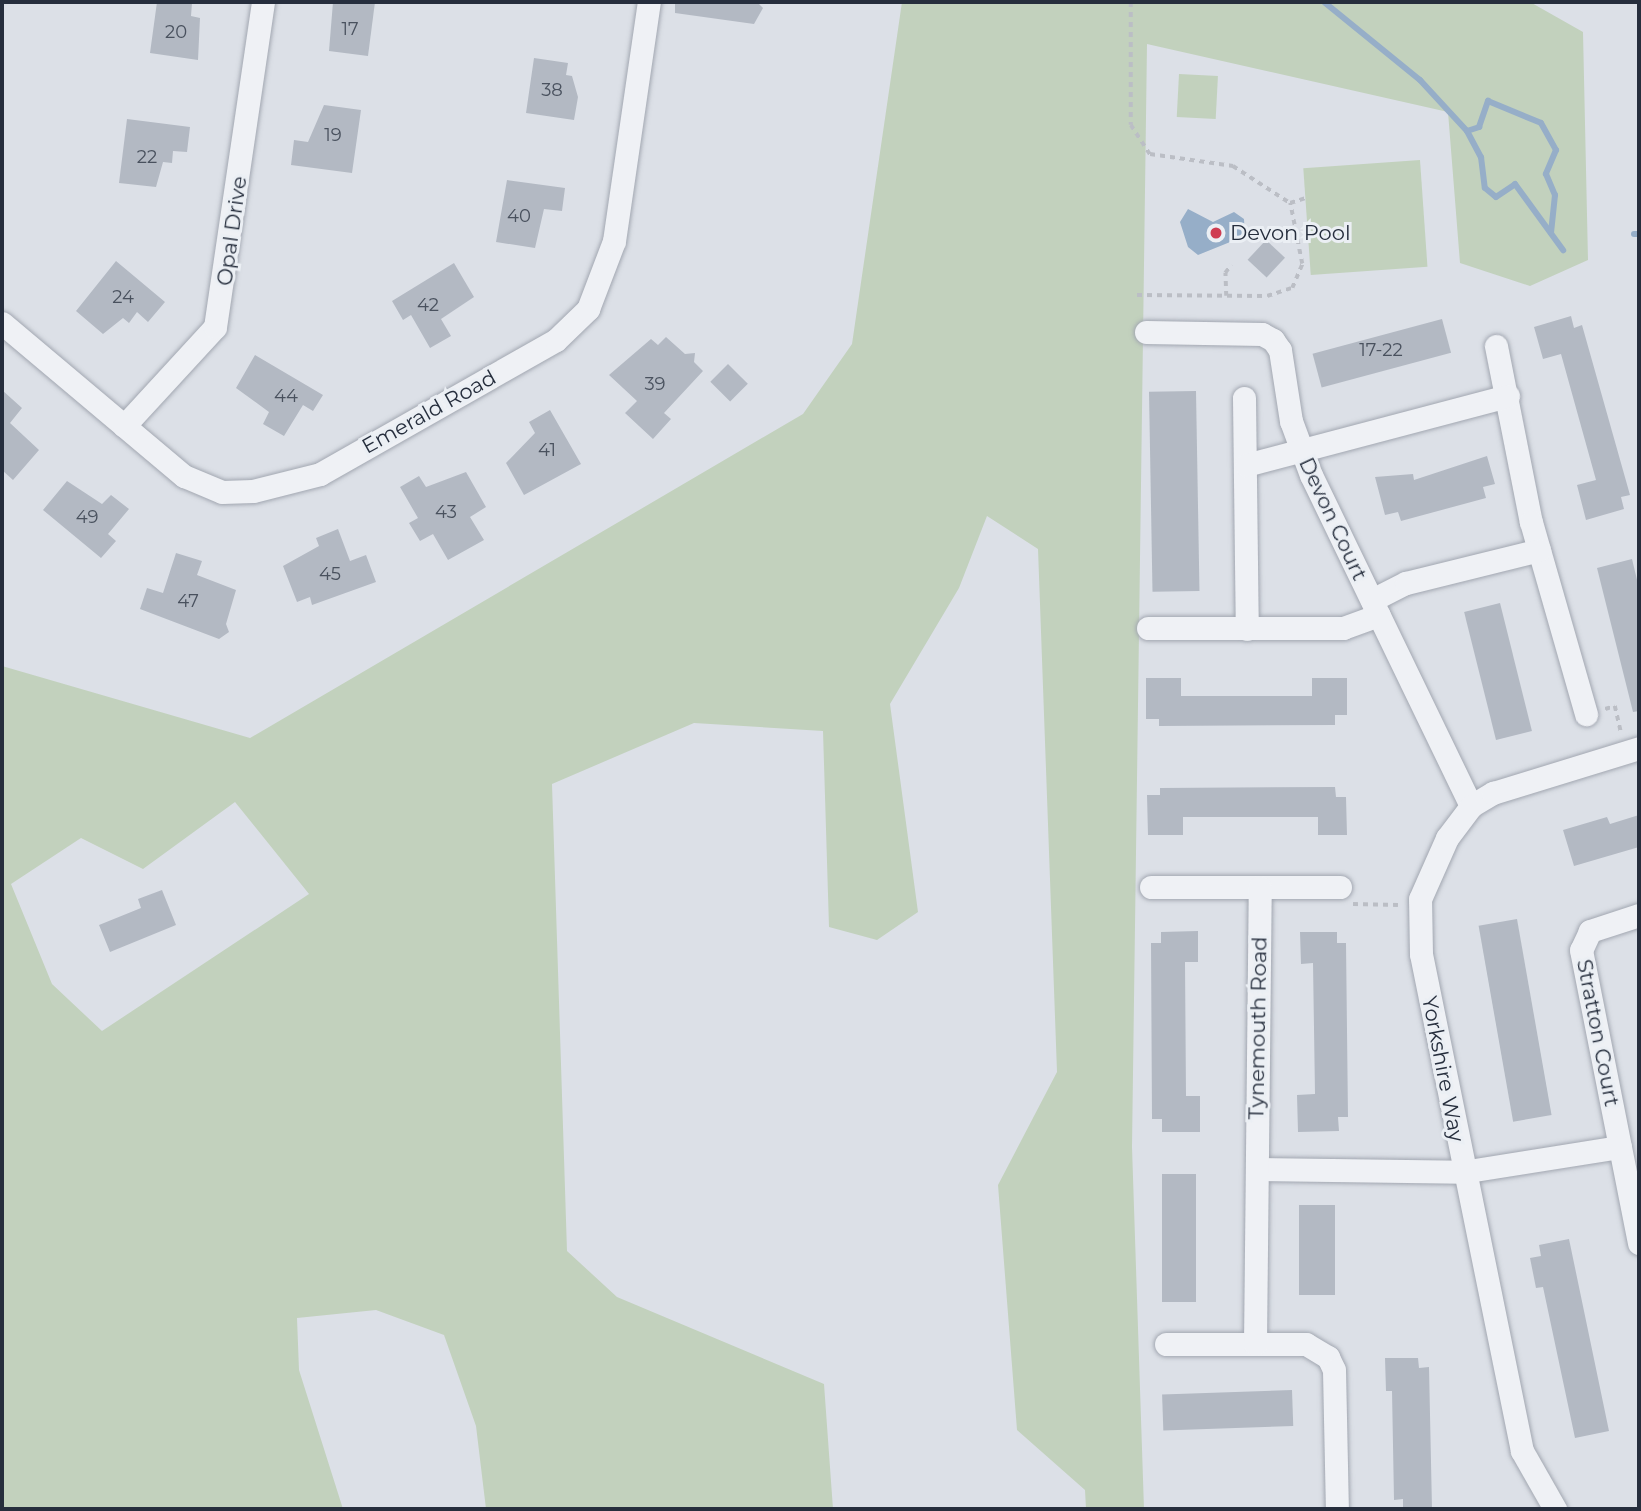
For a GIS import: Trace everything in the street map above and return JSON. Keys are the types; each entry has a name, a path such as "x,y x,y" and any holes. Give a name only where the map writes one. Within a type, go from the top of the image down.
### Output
{"street":[{"name":"Opal Drive","path":"124,426 215,327 264,2"},
{"name":"Emerald Road","path":"2,323 184,476 222,492 287,485 320,474 556,340 588,309 614,241 649,2"},
{"name":"Devon Court","path":"1146,332 1262,334 1273,340 1301,451 1471,806"},
{"path":"1496,346 1539,550 1587,714"},
{"path":"1246,465 1508,396"},
{"path":"1244,398 1247,629"},
{"path":"1148,628 1343,628 1406,583 1539,550"},
{"path":"1471,806 1493,793 1639,748"},
{"name":"Yorkshire Way","path":"1471,806 1430,870 1420,899 1419,928 1462,1172 1522,1451 1533,1479 1555,1509"},
{"path":"1151,887 1340,887"},
{"name":"Tynemouth Road","path":"1255,1343 1260,887"},
{"name":"Stratton Court","path":"1639,915 1590,931 1581,950 1639,1243"},
{"path":"1257,1169 1462,1172 1620,1147"},
{"path":"1166,1344 1306,1344 1318,1349 1334,1370 1337,1509"}],"path":[{"path":"1131,2 1131,125 1150,154 1233,166 1290,203 1300,239 1298,282 1282,295 1136,295"},
{"path":"1290,203 1305,198"},
{"path":"1226,296 1225,273 1231,265"},
{"path":"1340,887 1344,904 1401,905"}],"green space":[{"path":"902,2 1530,2 1583,32 1588,260 1530,286 1460,263 1448,112 1147,44 1132,1147 1144,1509 1086,1509 1085,1490 1017,1430 998,1185 1057,1072 1038,549 987,516 959,588 890,704 918,912 877,940 829,927 823,731 694,723 552,784 567,1251 617,1297 824,1384 833,1509 486,1509 476,1426 444,1335 376,1310 297,1318 299,1370 343,1509 2,1509 2,666 250,738 803,414 852,344","holes":["235,802 309,894 102,1031 52,984 11,884 81,838 143,869"]},
{"path":"1179,74 1218,76 1216,119 1177,117"},
{"path":"1420,160 1427,267 1311,275 1303,168"}],"water":[{"name":"Devon Pool","path":"1188,209 1213,222 1234,212 1244,219 1245,236 1198,255 1188,247 1180,222"}],"building":[{"path":"157,2 192,3 191,16 200,18 198,60 150,53"},
{"path":"333,2 375,2 368,56 329,51"},
{"path":"675,2 757,2 763,8 754,24 675,13"},
{"path":"534,58 568,63 566,75 572,76 578,97 574,120 526,113"},
{"path":"324,105 361,110 352,173 291,165 294,140 308,142"},
{"path":"127,119 190,127 187,152 173,151 172,163 163,162 156,187 119,183"},
{"path":"507,180 565,188 562,211 544,209 535,248 496,242"},
{"path":"1266,240 1285,258 1267,277 1248,260"},
{"path":"116,261 165,302 148,322 137,312 129,323 123,318 103,334 76,311"},
{"path":"454,263 474,297 441,319 451,336 430,348 411,315 403,320 392,301"},
{"path":"1571,316 1574,328 1582,325 1630,495 1621,497 1624,509 1586,520 1577,485 1596,480 1561,354 1543,359 1534,327"},
{"path":"1442,319 1451,353 1322,387 1313,354"},
{"path":"666,337 685,354 695,353 694,362 703,371 664,413 671,419 653,439 625,413 637,401 609,375 651,339 658,345"},
{"path":"255,355 323,395 313,411 303,405 284,436 263,424 269,412 236,388"},
{"path":"728,364 748,384 730,401 710,382"},
{"path":"2,390 22,408 10,423 39,450 13,480 2,470"},
{"path":"1196,391 1199,591 1152,592 1149,392"},
{"path":"550,410 581,464 524,495 506,463 535,433 529,422"},
{"path":"1487,456 1495,484 1483,487 1486,498 1401,521 1398,512 1385,515 1375,477 1413,474 1414,480"},
{"path":"466,472 486,507 470,517 484,540 448,560 433,534 420,541 409,523 418,518 400,487 419,476 426,487"},
{"path":"67,481 102,504 111,495 129,509 108,534 116,541 101,558 43,510"},
{"path":"338,529 350,561 366,555 376,582 312,605 310,597 297,602 283,566 319,546 316,538"},
{"path":"176,553 202,561 197,575 236,590 226,624 229,632 219,639 140,609 147,588 163,593"},
{"path":"1632,559 1639,588 1639,711 1633,712 1597,568"},
{"path":"1500,603 1532,731 1496,740 1464,612"},
{"path":"1146,678 1181,678 1181,696 1312,696 1312,678 1347,678 1347,715 1335,715 1335,725 1159,726 1159,719 1146,719"},
{"path":"1335,787 1336,797 1346,797 1347,835 1318,835 1318,817 1183,817 1183,835 1148,835 1147,795 1160,795 1160,788"},
{"path":"1639,815 1639,847 1574,866 1563,830 1607,817 1610,824"},
{"path":"162,890 176,925 110,952 99,925 141,908 138,899"},
{"path":"1517,919 1552,1115 1513,1122 1479,926"},
{"path":"1198,931 1198,962 1185,962 1186,1096 1200,1096 1200,1132 1162,1132 1162,1119 1152,1119 1151,943 1161,943 1161,932"},
{"path":"1300,932 1337,932 1337,943 1346,943 1348,1117 1338,1117 1339,1131 1298,1132 1297,1095 1315,1094 1313,963 1301,964"},
{"path":"1162,1174 1196,1174 1196,1302 1162,1302"},
{"path":"1299,1205 1335,1205 1335,1295 1299,1295"},
{"path":"1569,1239 1609,1431 1575,1438 1543,1287 1536,1288 1530,1258 1541,1256 1539,1245"},
{"path":"1385,1358 1418,1358 1419,1368 1429,1367 1432,1509 1403,1509 1403,1499 1394,1500 1392,1391 1386,1391"},
{"path":"1292,1390 1293,1426 1163,1431 1162,1395"}],"waterway":[{"path":"1324,2 1420,80 1467,131 1481,157 1485,188 1496,197 1515,184 1563,250"},
{"path":"1467,131 1479,127 1488,101 1541,123 1556,150 1546,174 1555,195 1551,233"},
{"path":"1634,234 1639,234"}],"place":[{"name":"Devon Pool","path":"1216,233"}]}
